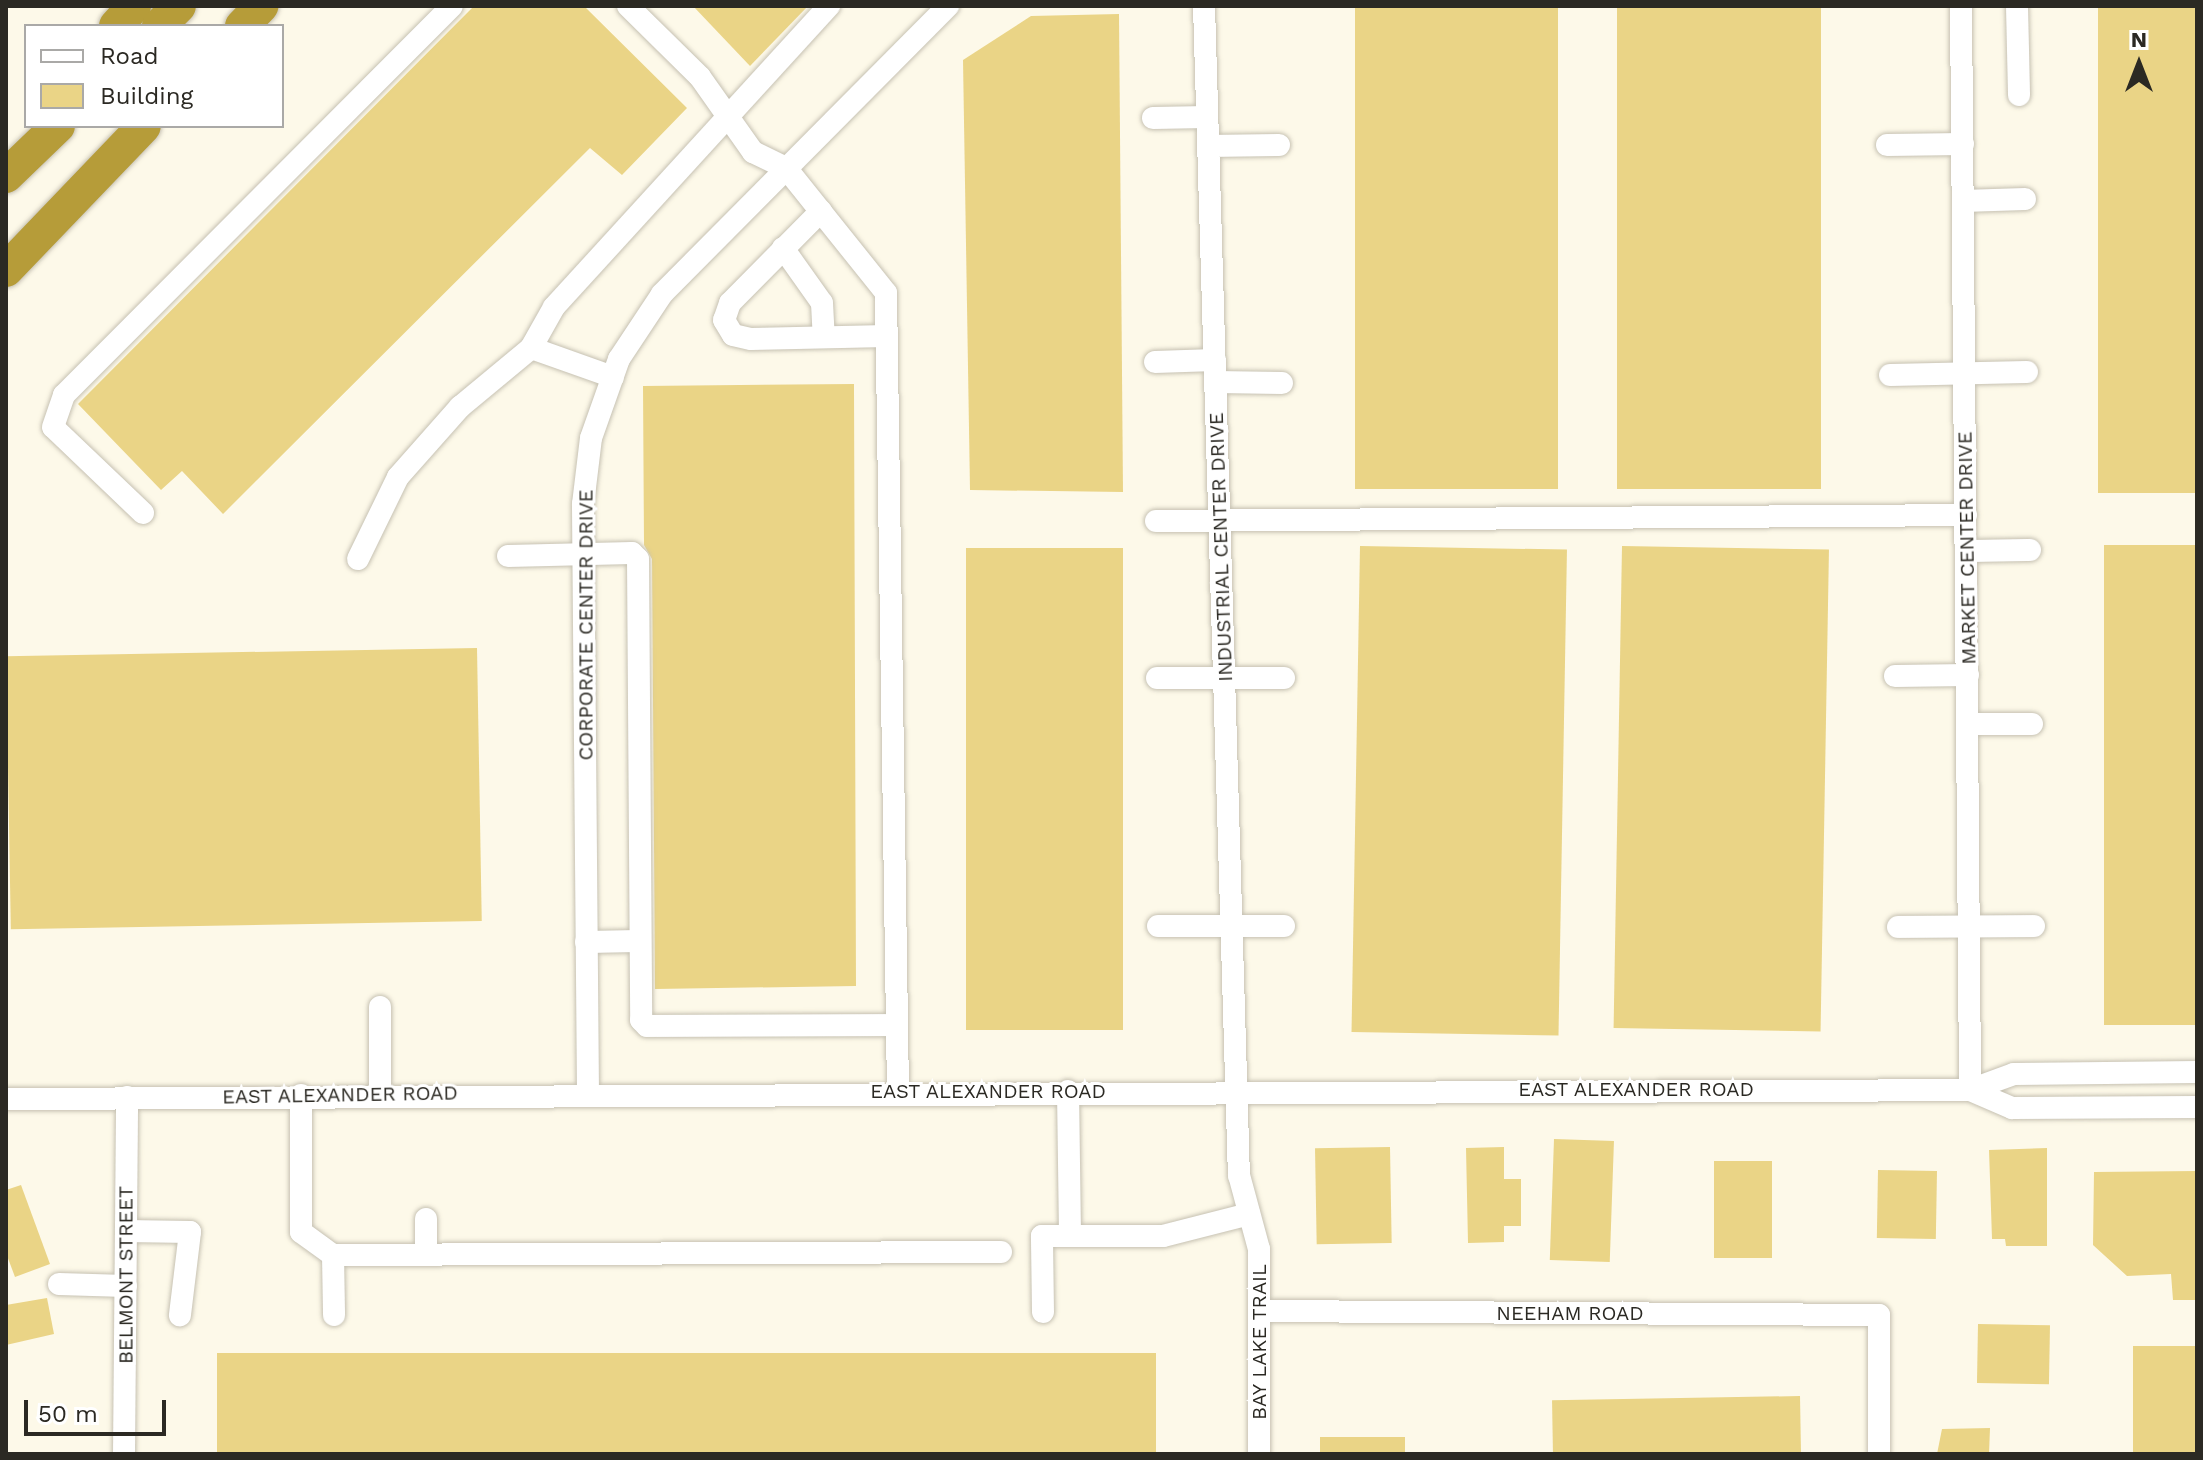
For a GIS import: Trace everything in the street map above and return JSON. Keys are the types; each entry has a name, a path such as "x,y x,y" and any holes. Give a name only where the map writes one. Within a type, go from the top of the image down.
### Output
{"highway":[{"path":"118,24 134,6"},
{"path":"161,24 179,6"},
{"path":"244,24 261,6"},
{"path":"6,146 24,126"},
{"path":"6,176 56,128"},
{"path":"6,270 142,128"}],"street":[{"path":"143,513 53,427 64,395 452,6"},
{"path":"628,6 700,77 725,119 753,152 786,168 886,293 898,1092"},
{"path":"358,559 398,477 460,407 531,348 554,307 829,6"},
{"name":"CORPORATE CENTER DRIVE","path":"588,1093 584,555 591,438 613,377 662,294 948,6"},
{"name":"INDUSTRIAL CENTER DRIVE","path":"1204,6 1236,1089"},
{"name":"MARKET CENTER DRIVE","path":"1961,6 1970,1090"},
{"path":"2017,6 2019,95"},
{"path":"1153,118 1207,117"},
{"path":"1887,145 1963,144"},
{"path":"1208,146 1279,145"},
{"path":"1963,201 2025,199"},
{"path":"821,211 730,303 724,320 733,335 751,339 887,336"},
{"path":"783,248 822,303 824,337"},
{"path":"531,348 613,377"},
{"path":"1155,362 1282,383"},
{"path":"1890,375 2027,372"},
{"path":"1156,521 1220,523 1966,515"},
{"path":"1967,551 2030,550"},
{"path":"508,556 632,553 638,559 641,1020 647,1026 897,1025"},
{"path":"1895,676 1968,675"},
{"path":"1157,678 1284,678"},
{"path":"1968,724 2032,724"},
{"path":"1158,926 1284,926"},
{"path":"1898,927 2034,926"},
{"path":"586,942 639,941"},
{"path":"380,1007 380,1094"},
{"name":"EAST ALEXANDER ROAD","path":"6,1099 1236,1089 1970,1090 2014,1074 2197,1072"},
{"name":"BAY LAKE TRAIL","path":"1236,1089 1239,1175 1259,1249 1259,1454"},
{"name":"EAST ALEXANDER ROAD","path":"1970,1090 2012,1108 2197,1107"},
{"path":"1068,1091 1070,1236"},
{"path":"301,1095 301,1232 333,1255 1001,1252"},
{"name":"BELMONT STREET","path":"124,1454 127,1097"},
{"path":"1043,1312 1042,1236 1163,1236 1249,1214"},
{"path":"426,1219 426,1254"},
{"path":"126,1231 190,1232 180,1315"},
{"path":"333,1255 334,1315"},
{"path":"59,1284 126,1286"},
{"name":"NEEHAM ROAD","path":"1260,1311 1879,1315 1879,1454"}],"building":[{"path":"474,6 584,6 687,108 622,175 590,148 223,514 182,471 161,490 78,404"},
{"path":"693,6 808,6 750,66"},
{"path":"1355,6 1558,6 1558,489 1355,489"},
{"path":"1617,6 1821,6 1821,489 1617,489"},
{"path":"2098,6 2197,6 2197,493 2098,493"},
{"path":"1119,14 1123,492 970,490 963,60 1031,16"},
{"path":"854,384 856,986 655,989 652,559 644,545 643,386"},
{"path":"2104,545 2197,545 2197,1025 2104,1025"},
{"path":"1360,546 1567,550 1558,1036 1352,1032"},
{"path":"1622,546 1829,550 1821,1032 1614,1028"},
{"path":"966,548 1123,548 1123,1030 966,1030"},
{"path":"477,648 482,921 11,929 6,656"},
{"path":"1554,1139 1614,1141 1610,1262 1550,1260"},
{"path":"1390,1147 1392,1243 1317,1244 1315,1148"},
{"path":"1504,1147 1504,1179 1521,1179 1521,1226 1504,1226 1504,1242 1468,1243 1466,1148"},
{"path":"2047,1148 2047,1246 2006,1246 2005,1239 1992,1239 1989,1150"},
{"path":"1714,1161 1772,1161 1772,1258 1714,1258"},
{"path":"1878,1170 1937,1171 1936,1239 1877,1238"},
{"path":"2197,1171 2197,1300 2173,1300 2171,1274 2127,1276 2093,1245 2094,1172"},
{"path":"21,1185 50,1264 15,1277 6,1253 6,1190"},
{"path":"47,1298 54,1334 6,1345 6,1305"},
{"path":"1978,1324 2050,1325 2049,1384 1977,1383"},
{"path":"2133,1346 2197,1346 2197,1454 2133,1454"},
{"path":"217,1353 1156,1353 1156,1454 217,1454"},
{"path":"1800,1396 1801,1454 1553,1454 1552,1400"},
{"path":"1990,1428 1989,1454 1937,1454 1942,1429"},
{"path":"1320,1437 1405,1437 1405,1454 1320,1454"}]}
